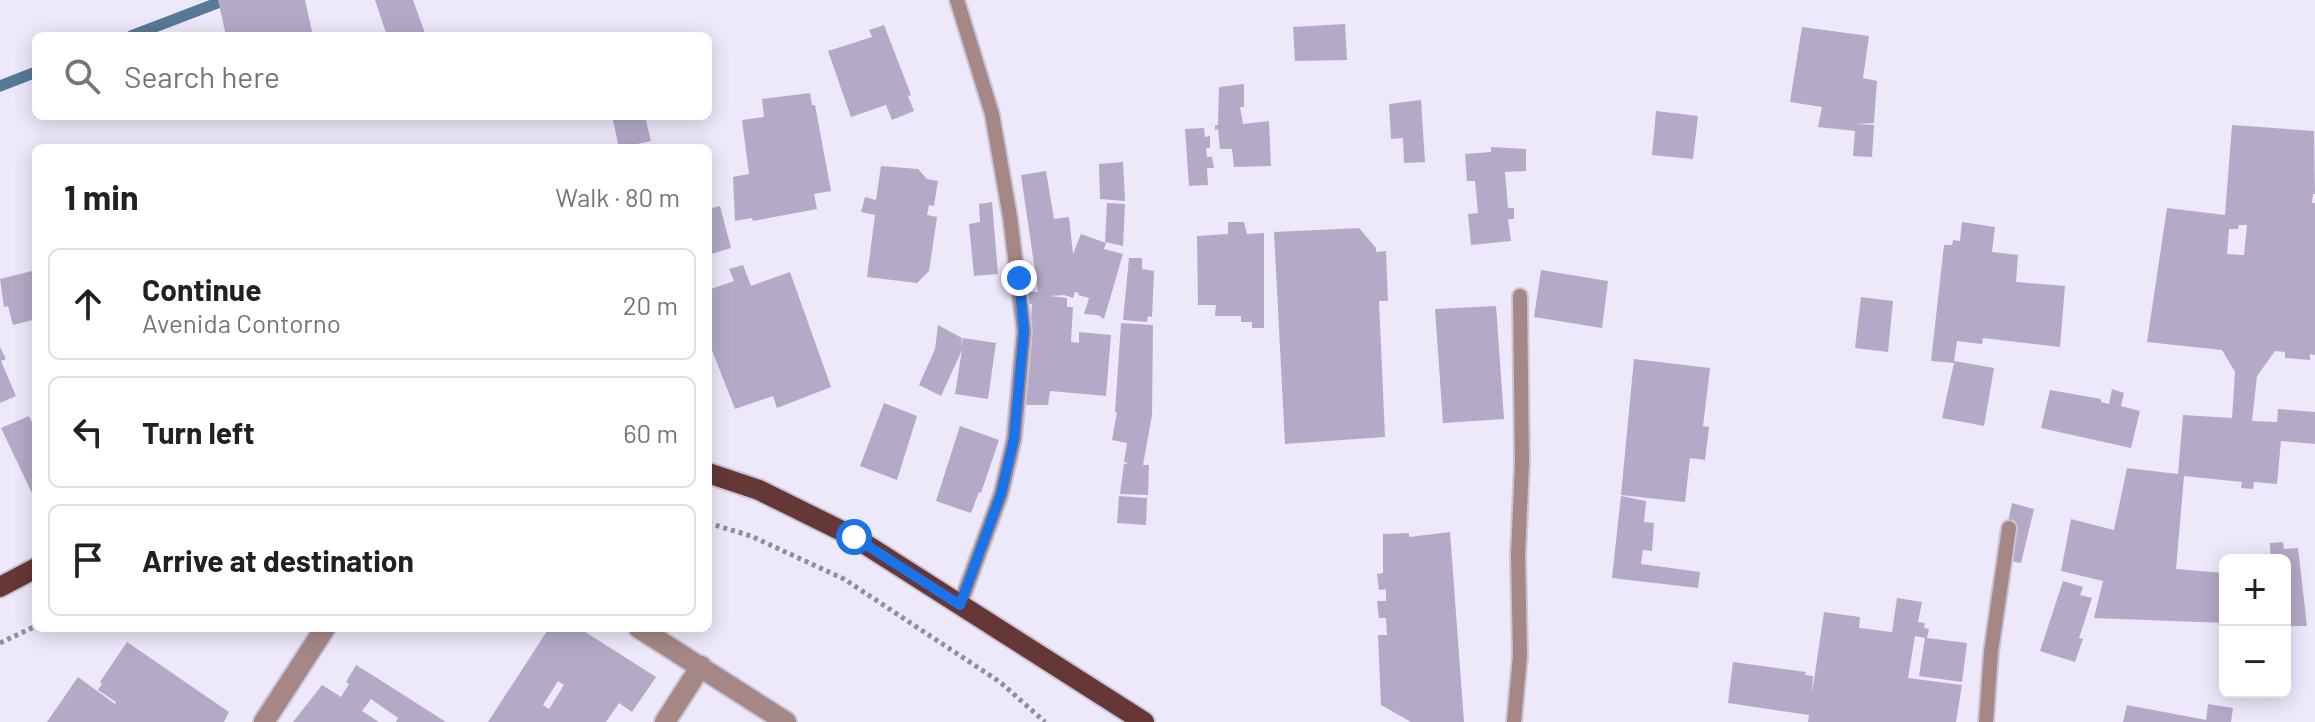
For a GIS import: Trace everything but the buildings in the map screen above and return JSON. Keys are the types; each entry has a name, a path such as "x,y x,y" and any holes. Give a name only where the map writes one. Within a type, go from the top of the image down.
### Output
{"main road":[{"path":"712,474 759,490 854,537 1144,722"},
{"path":"0,587 32,570"}],"street":[{"path":"264,722 322,632"},
{"path":"646,632 786,722"},
{"path":"665,722 701,666"}],"lane":[{"path":"957,0 992,114 1010,217 1024,331 1014,439 996,508 960,605"},
{"path":"1514,722 1520,656 1520,296"},
{"path":"1986,722 1991,652 2009,528"}],"path":[{"path":"712,524 751,536 844,579 1000,682 1045,722"},
{"path":"0,643 32,628"}],"waterway":[{"path":"141,32 225,0"},
{"path":"0,86 32,74"}],"route":[{"path":"854,537 960,605 1001,494 1014,439 1024,331 1019,278"}]}
